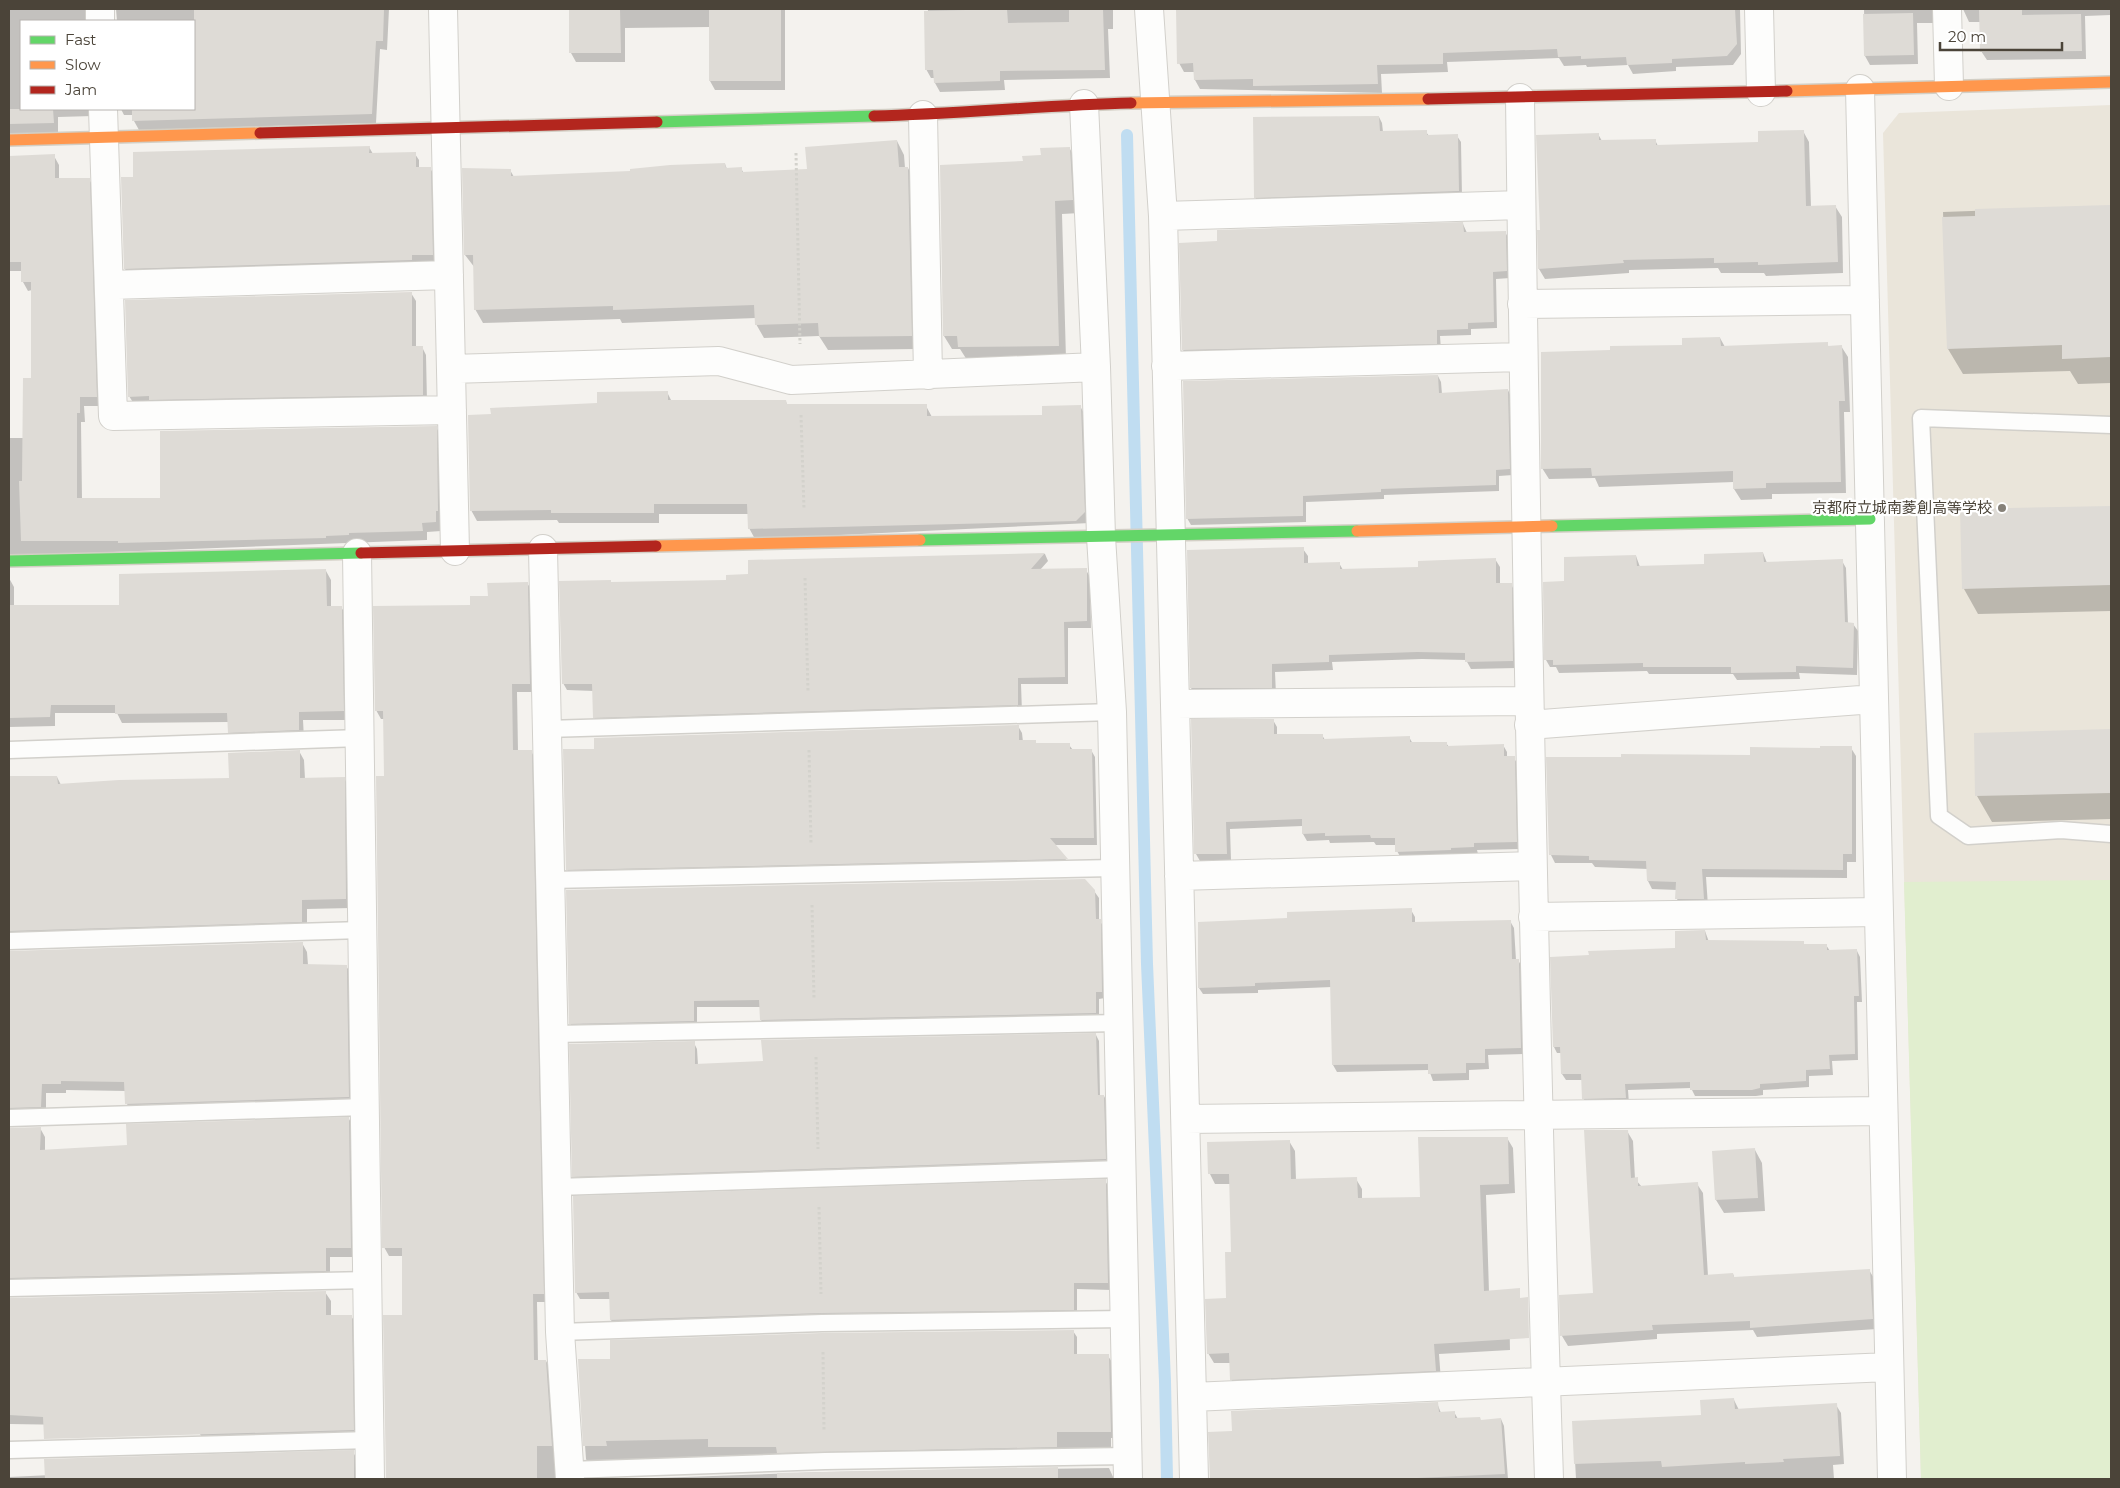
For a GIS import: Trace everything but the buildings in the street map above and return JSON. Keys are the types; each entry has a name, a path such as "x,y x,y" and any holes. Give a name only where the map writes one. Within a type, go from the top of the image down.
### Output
{"street":[{"path":"442,9 454,551"},
{"path":"1149,9 1163,216 1194,1479"},
{"path":"1759,9 1761,92"},
{"path":"1947,9 1949,86"},
{"path":"9,140 923,115 1084,104 1520,98 2111,82"},
{"path":"1860,89 1892,1479"},
{"path":"1520,98 1525,527 1533,917 1549,1479"},
{"path":"1084,104 1096,367 1100,537 1112,712 1127,1468"},
{"path":"103,110 113,416 452,410"},
{"path":"923,115 928,375"},
{"path":"1163,216 1521,204"},
{"path":"109,285 449,275"},
{"path":"1522,304 1865,300"},
{"path":"1166,366 1523,358"},
{"path":"451,370 719,361 791,380 1096,367"},
{"path":"9,561 1870,519"},
{"path":"543,549 560,1332 570,1475"},
{"path":"357,553 370,1479"},
{"path":"1175,704 1529,713 1874,699"},
{"path":"1179,876 1532,866"},
{"path":"1533,917 1879,912"},
{"path":"1186,1119 1883,1111"},
{"path":"1192,1397 1889,1367"}],"lane":[{"path":"2111,425 1922,418 1939,816 1968,836 2060,830 2111,834"},
{"path":"547,730 1112,712"},
{"path":"9,750 360,738"},
{"path":"550,880 1114,868"},
{"path":"9,941 362,930"},
{"path":"554,1034 1118,1023"},
{"path":"9,1118 365,1108"},
{"path":"557,1188 1121,1169"},
{"path":"9,1288 368,1280"},
{"path":"560,1332 822,1323 1124,1319"},
{"path":"9,1450 370,1440"},
{"path":"570,1475 825,1461 1127,1468"}],"path":[{"path":"795,119 825,1461"}],"shaded area":[{"name":"京都府立城南菱創高等学校","path":"2111,105 2111,1479 1921,1479 1883,133 1899,113"}],"green space":[{"path":"2111,880 2111,1479 1921,1479 1904,882"}],"waterway":[{"path":"1127,135 1147,964 1165,1381 1167,1479"}],"traffic: fast":[{"path":"657,122 874,116"},
{"path":"1552,526 1870,519"},
{"path":"920,540 1357,531"},
{"path":"9,561 361,553"}],"traffic: slow":[{"path":"1787,91 2111,82"},
{"path":"1131,103 1428,99"},
{"path":"9,140 260,133"},
{"path":"1357,531 1552,526"},
{"path":"656,546 920,540"}],"traffic: jam":[{"path":"1428,99 1787,91"},
{"path":"874,116 1131,103"},
{"path":"260,133 657,122"},
{"path":"361,553 656,546"}],"place":[{"name":"京都府立城南菱創高等学校","path":"2002,508"}]}
